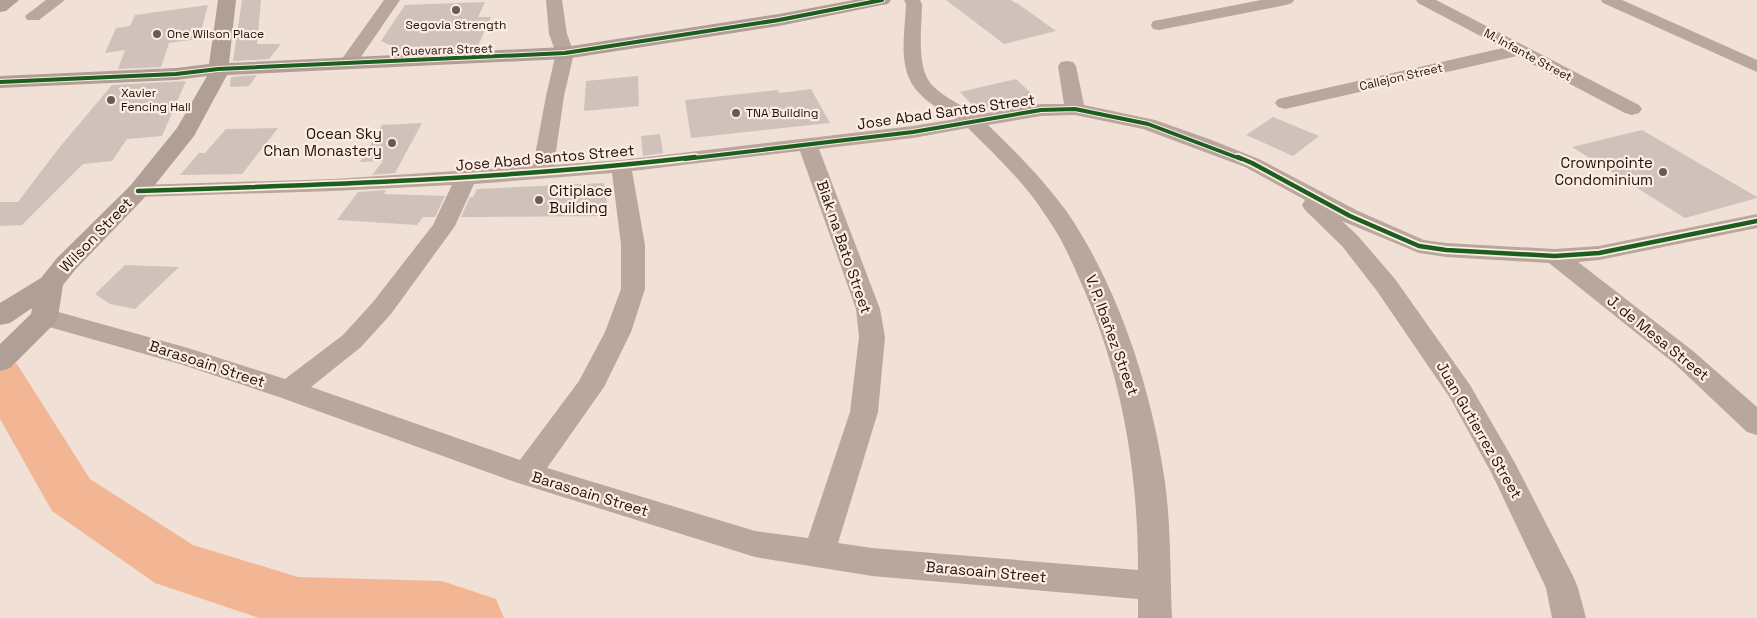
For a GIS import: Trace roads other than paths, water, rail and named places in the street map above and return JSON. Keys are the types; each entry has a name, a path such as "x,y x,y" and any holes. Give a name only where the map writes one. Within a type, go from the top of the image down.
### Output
{"main road":[{"path":"0,7 10,0"},
{"name":"Wilson Street","path":"0,316 50,284 66,264 138,191 186,131 217,77 227,0"},
{"name":"P. Guevarra Street","path":"0,82 43,82 176,74 218,69 565,53 782,20 882,0"},
{"name":"Wilson Street","path":"44,316 50,284"},
{"path":"2,359 44,316"}],"street":[{"path":"33,16 57,0"},
{"path":"348,63 392,0"},
{"path":"544,171 550,124 565,53 558,34 554,0"},
{"name":"V. P. Ibañez Street","path":"912,0 914,4 916,76 930,94 973,122 1029,180 1064,226 1088,269 1112,328 1136,403 1150,482 1155,618"},
{"path":"1159,25 1286,0"},
{"name":"M. Infante Street","path":"1424,0 1632,109"},
{"path":"1609,0 1757,67"},
{"name":"Callejon Street","path":"1284,103 1518,50"},
{"path":"1068,66 1075,109"},
{"name":"Jose Abad Santos Street","path":"138,191 333,185 466,178 621,166 913,132 1041,110 1075,109 1148,124 1202,143 1252,163 1350,216 1419,246 1446,250 1555,256 1599,253 1753,225"},
{"name":"Biak na Bato Street","path":"807,143 868,309 872,337 864,412 818,555"},
{"path":"526,474 590,387 618,332 633,289 633,245 621,166"},
{"path":"288,390 352,342 382,308 444,226 466,178"},
{"name":"Jose Abad Santos Street","path":"1296,188 1363,256 1419,246"},
{"name":"Juan Gutierrez Street","path":"1363,256 1401,304 1460,392 1496,455 1562,588 1569,618"},
{"name":"J. de Mesa Street","path":"1555,256 1662,338 1734,401 1757,424"},
{"name":"Barasoain Street","path":"44,316 188,357 288,390 526,474 755,544 872,562 1155,586"}],"waterway":[{"path":"0,376 71,495 176,565 298,604 442,608 474,618"}],"place":[{"name":"Segovia Strength","path":"456,10"},
{"name":"One Wilson Place","path":"157,34"},
{"name":"Xavier Fencing Hall","path":"111,100"},
{"name":"TNA Building","path":"736,113"},
{"name":"Ocean Sky Chan Monastery","path":"392,143"},
{"name":"Crownpointe Condominium","path":"1663,172"},
{"name":"Citiplace Building","path":"539,200"}]}
